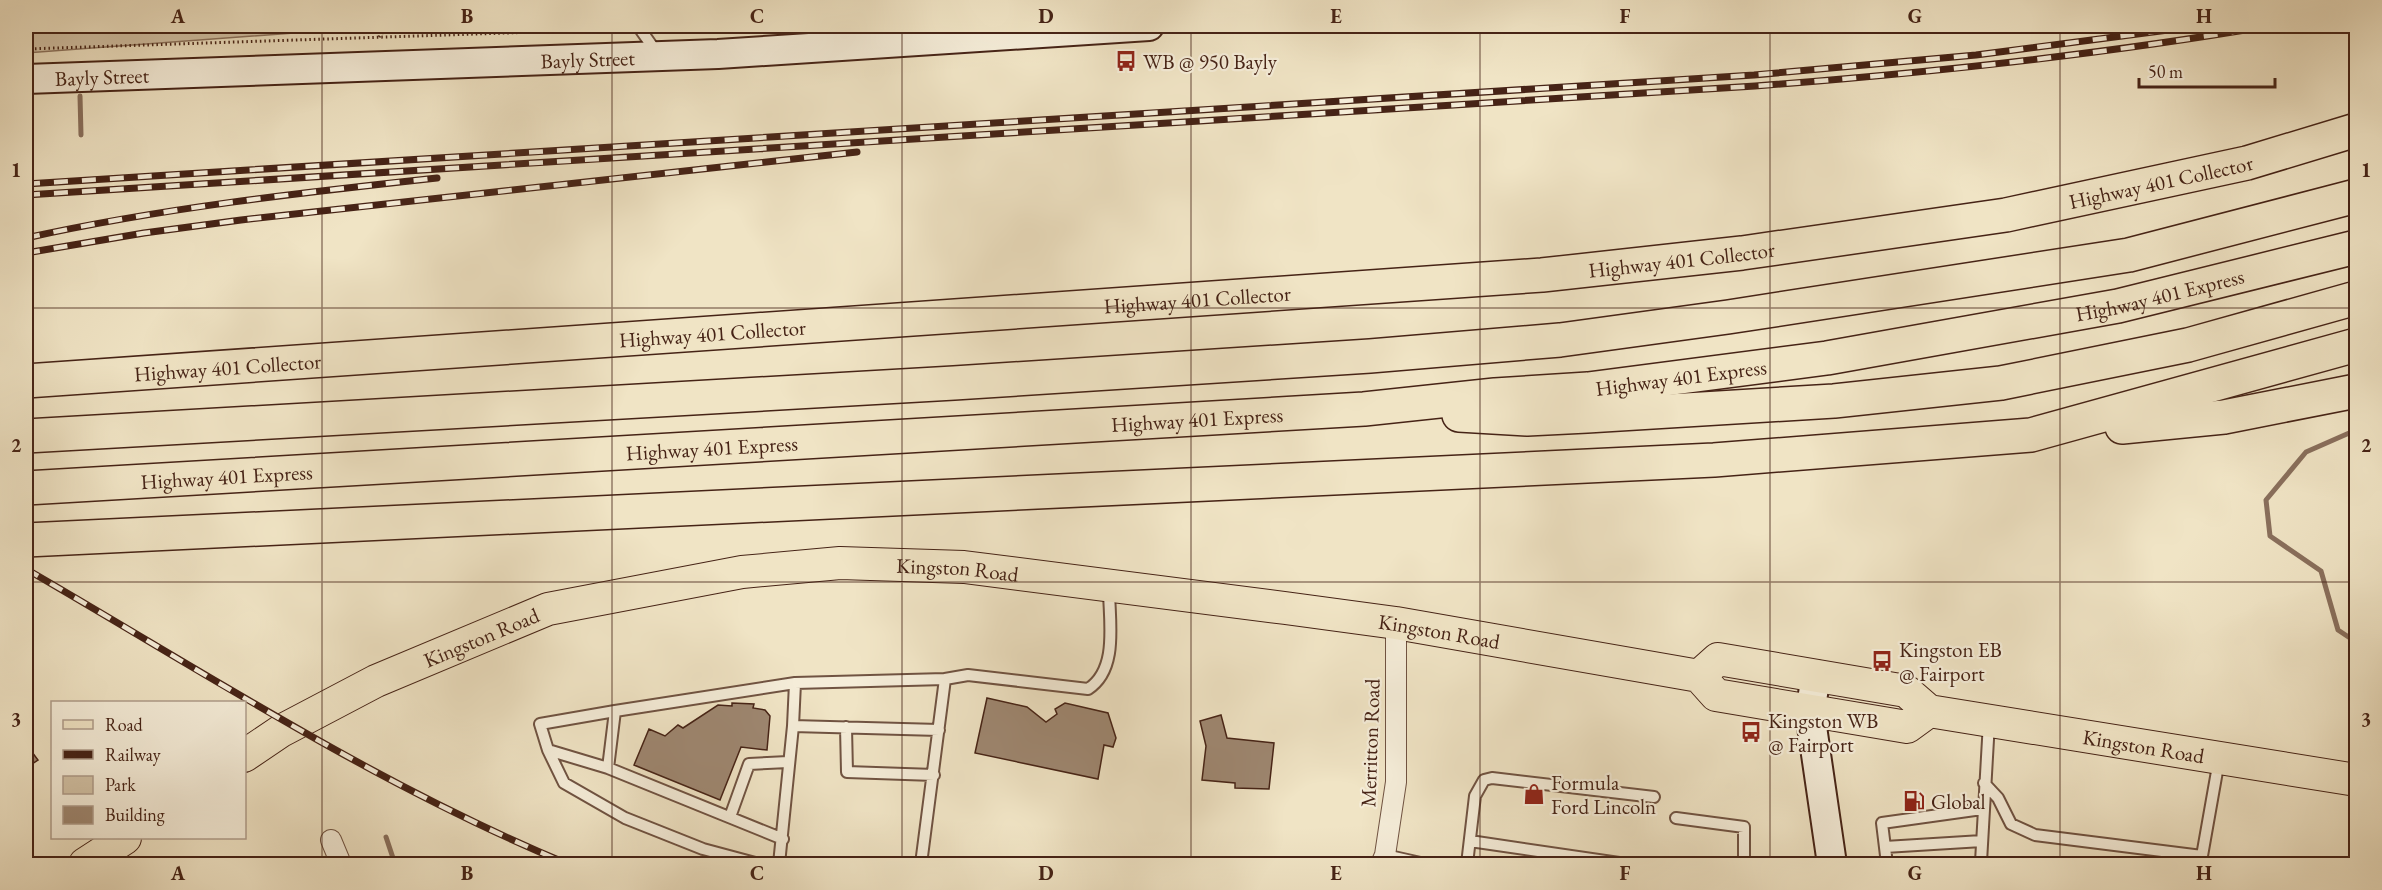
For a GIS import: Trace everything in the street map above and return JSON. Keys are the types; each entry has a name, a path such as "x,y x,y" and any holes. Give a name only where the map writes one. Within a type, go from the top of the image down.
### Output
{"highway":[{"name":"Highway 401 Collector","path":"26,381 1542,275 1742,253 2006,215 2247,163 2356,130"},
{"path":"26,436 930,384 1370,356 1560,340 1728,317 2129,255 2356,196"},
{"name":"Highway 401 Express","path":"26,488 1364,409 1495,395 1587,389 1827,358 2118,306 2356,248"},
{"path":"1364,409 1527,419 1834,401 2001,383 2188,345 2356,298"},
{"path":"2031,435 2356,345"},
{"path":"26,540 1714,460 2223,417 2356,391"}],"main road":[{"name":"Bayly Street","path":"26,79 658,56 955,32 1149,26"},
{"name":"Kingston Road","path":"246,755 281,731 376,681 451,648 559,607 742,572 840,563 964,567 1396,623 1699,676 1718,659 1906,692 1929,711 2219,760 2356,780"},
{"path":"1816,675 1810,712 1832,864"},
{"path":"1699,676 1716,695 1907,727 1929,711"},
{"path":"85,864 122,839"}],"street":[{"name":"Merritton Road","path":"1383,860 1396,782 1396,623"},
{"path":"331,840 341,864"}],"lane":[{"path":"639,27 658,56"},
{"path":"759,864 703,849 625,818 564,783 548,750 540,724 795,682 945,679 968,675 1088,689 1100,681 1109,664 1109,586"},
{"path":"921,864 945,679"},
{"path":"779,864 793,726 795,682"},
{"path":"608,768 615,711"},
{"path":"1960,864 1981,862 1982,809 1989,721"},
{"path":"793,726 939,730"},
{"path":"846,727 847,772 934,775"},
{"path":"548,750 608,768 783,839"},
{"path":"1984,783 1998,798 2011,824 2035,835 2202,856 2219,760"},
{"path":"730,817 749,764 788,762"},
{"path":"1467,864 1474,796 1484,780 1492,778 1654,797"},
{"path":"1887,864 1882,823 1982,809"},
{"path":"1676,818 1744,827 1744,864"},
{"path":"1470,841 1626,864"},
{"path":"1885,847 1982,841"},
{"path":"1383,860 1425,864"}],"path":[{"path":"379,37 388,26"},
{"path":"26,49 716,26"}],"green space":[{"path":"26,26 388,26 26,53"}],"building":[{"path":"987,698 1027,707 1046,722 1057,714 1055,709 1065,703 1108,713 1116,738 1113,747 1104,745 1098,779 975,753"},
{"path":"732,703 754,704 753,708 765,710 770,716 767,750 741,747 720,800 634,765 649,729 665,736 678,725 683,728 718,705 732,706"},
{"path":"1221,715 1227,738 1274,743 1269,789 1235,788 1235,783 1202,780 1206,746 1200,721"},
{"path":"26,744 38,760 26,768"}],"waterway":[{"path":"80,96 81,135"},
{"path":"2356,430 2306,452 2266,500 2270,536 2321,571 2338,630 2356,642"},
{"path":"386,837 395,864"}],"railway":[{"path":"26,184 1754,75 1976,55 2199,26"},
{"path":"26,195 1755,86 2013,62 2141,46 2269,26"},
{"path":"26,253 144,233 241,220 857,152"},
{"path":"26,238 179,210 437,178"},
{"path":"26,569 292,726 428,799 568,864"}],"place":[{"name":"WB @ 950 Bayly","path":"1126,61"},
{"name":"Kingston EB @ Fairport","path":"1882,661"},
{"name":"Kingston WB @ Fairport","path":"1751,732"},
{"name":"Formula Ford Lincoln","path":"1534,794"},
{"name":"Global","path":"1914,801"}]}
